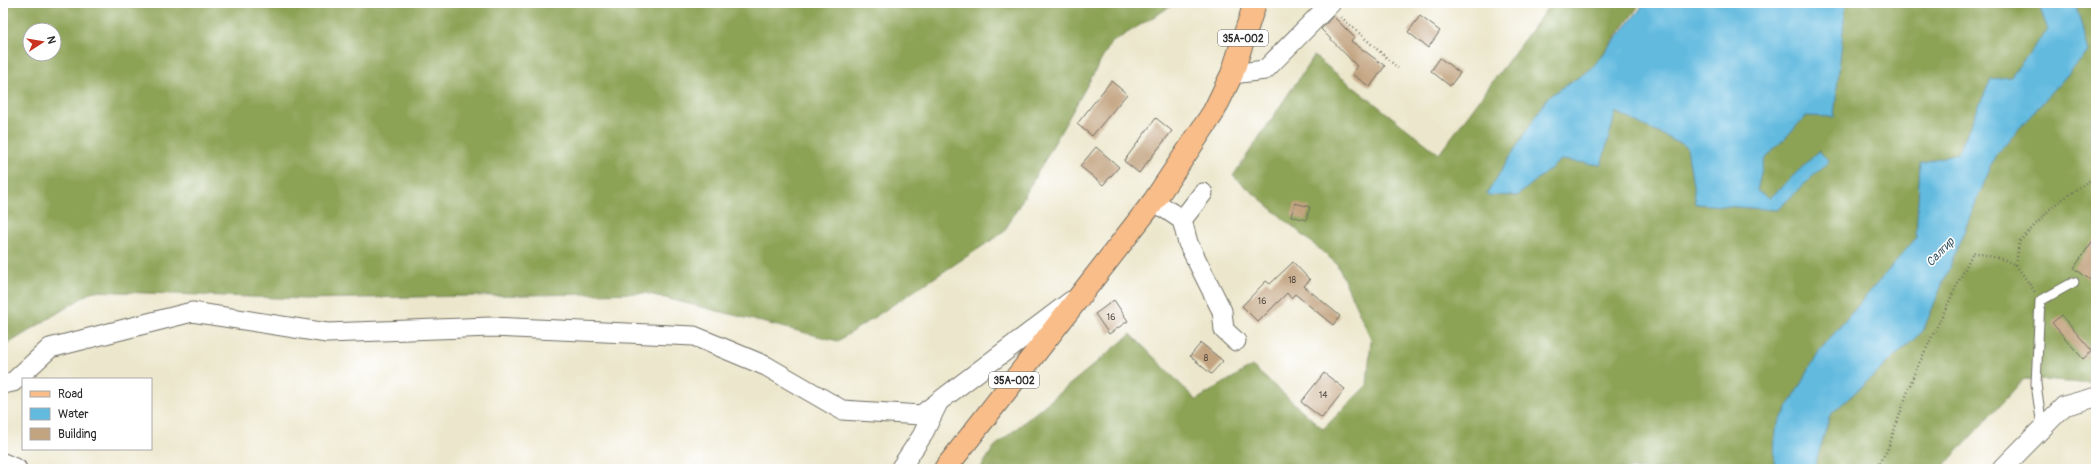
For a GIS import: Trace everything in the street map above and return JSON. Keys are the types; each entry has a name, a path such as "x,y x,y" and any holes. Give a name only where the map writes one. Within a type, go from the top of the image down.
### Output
{"main road":[{"name":"35А-002","path":"945,469 1154,201 1213,113 1232,74 1255,3"}],"street":[{"path":"1232,74 1265,70 1330,4"},
{"path":"1182,220 1203,193"},
{"path":"1154,201 1182,220 1188,243 1222,311 1224,330 1236,341"},
{"path":"3,384 13,382 50,348 192,312 327,332 491,327 694,336 766,366 842,410 921,415 1083,292"},
{"path":"2002,469 2064,406 2096,397"},
{"path":"900,469 922,436 938,402"},
{"path":"3,463 17,469"}],"lane":[{"path":"2042,429 2036,384 2040,301 2074,282"}],"path":[{"path":"1330,4 1398,68"},
{"path":"2016,265 2020,242 2053,206 2096,176"},
{"path":"1874,469 1887,451 1914,374 1973,252 2005,260 2016,265 2040,301"}],"green space":[{"path":"3,3 1176,3 1111,43 1004,232 838,341 645,293 304,299 93,291 3,347"},
{"path":"1551,3 1641,3 1603,54 1703,111 1809,3 2096,3 2096,384 2024,379 1941,469 980,469 994,447 1131,334 1196,400 1252,366 1323,429 1367,385 1371,339 1337,264 1233,176 1314,56 1439,154"}],"water":[{"path":"1645,3 1846,3 1834,117 1806,116 1764,160 1757,191 1770,198 1819,151 1829,161 1777,210 1696,204 1687,147 1616,112 1601,165 1561,160 1517,196 1486,195 1548,97 1591,69"},
{"name":"Салгир","path":"2038,3 2075,3 2089,51 1996,154 1923,331 1830,415 1814,469 1774,469 1775,430 1819,351 1916,238 1920,163 1958,153 1991,79 2010,77 2048,30"}],"building":[{"path":"1333,16 1354,37 1351,41 1385,66 1370,87 1352,74 1357,66 1321,29"},
{"path":"1420,16 1440,31 1428,48 1408,32"},
{"path":"1440,58 1460,73 1450,86 1431,71"},
{"path":"1111,81 1127,94 1092,136 1077,124"},
{"path":"1156,118 1172,131 1139,173 1124,161"},
{"path":"1096,147 1119,167 1103,185 1080,166"},
{"path":"1295,203 1310,207 1306,220 1291,216"},
{"path":"2096,236 2096,284 2074,268"},
{"path":"1293,262 1310,280 1304,286 1340,316 1333,325 1295,294 1291,298 1287,293 1258,322 1242,306 1266,281 1270,284"},
{"path":"1114,300 1128,321 1109,334 1095,314"},
{"path":"2061,315 2092,351 2083,359 2052,323"},
{"path":"1201,343 1223,361 1211,374 1190,356"},
{"path":"1324,373 1345,389 1322,418 1301,402"}]}
